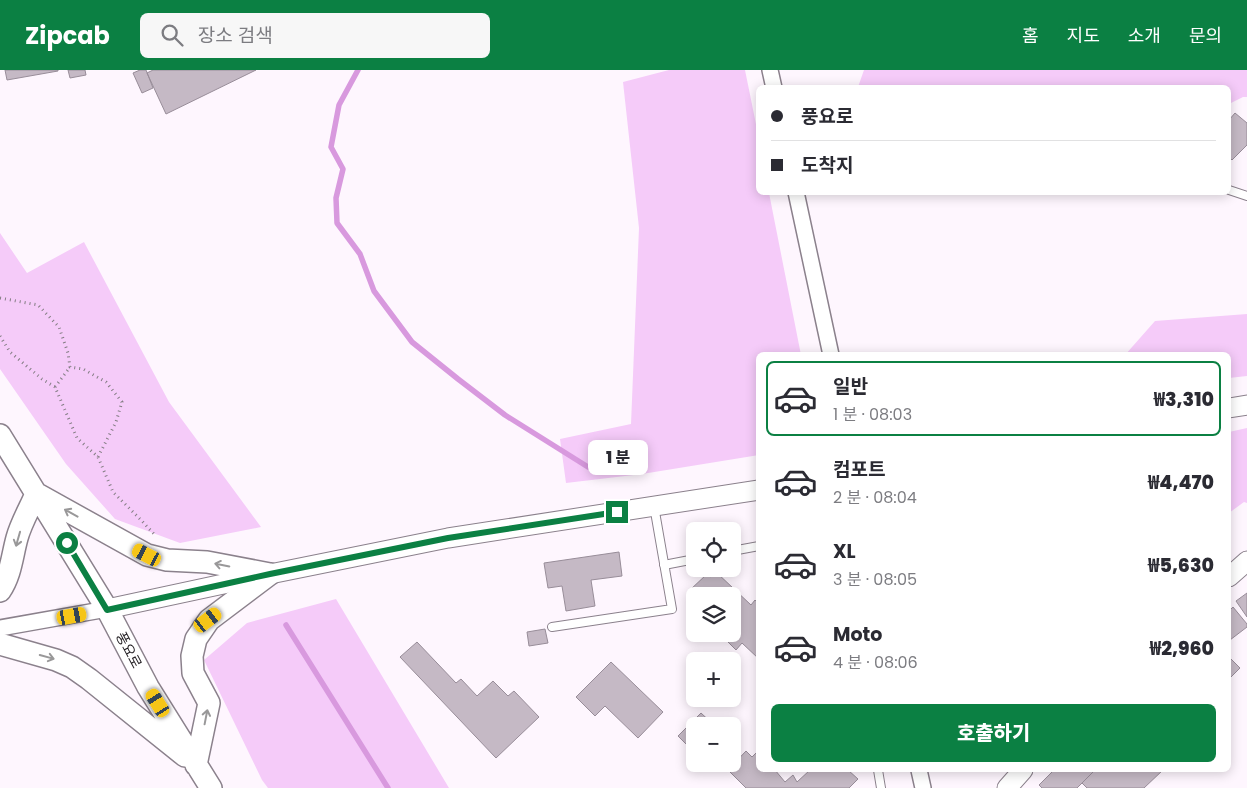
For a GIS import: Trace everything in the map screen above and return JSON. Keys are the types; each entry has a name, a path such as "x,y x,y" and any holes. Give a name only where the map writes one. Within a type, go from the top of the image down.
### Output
{"main road":[{"name":"풍요로","path":"0,435 107,610 148,687 211,788"},
{"path":"0,591 6,583 12,564 17,536 36,494 147,555 167,560 207,562 270,574"},
{"path":"0,644 56,660 72,668 89,679 196,765 209,703 193,673 192,656 196,639 208,620 270,574"}],"street":[{"path":"770,70 773,85"},
{"path":"797,195 830,352"},
{"path":"1231,408 1247,405"},
{"path":"0,628 107,610 270,574 448,538 756,490"},
{"path":"1231,575 1247,561"},
{"path":"919,772 923,788"},
{"path":"1008,788 1021,772"}],"lane":[{"path":"1231,191 1247,196"},
{"path":"552,627 672,609 654,506"},
{"path":"741,549 756,547"},
{"path":"664,565 686,561"},
{"path":"878,772 882,788"}],"path":[{"path":"0,298 38,306 59,327 68,353 70,367 55,387"},
{"path":"0,336 10,352 42,379 55,387 77,438 98,457 113,492 158,539 167,560"},
{"path":"70,367 83,369 106,382 122,402 116,422 98,457"}],"shaded area":[{"path":"669,70 745,70 756,124 756,195 769,195 800,352 756,352 756,455 642,474 566,483 560,439 631,424 639,228 623,82"},
{"path":"864,70 1247,70 1247,97 1231,103 1231,85 859,85"},
{"path":"0,233 27,273 84,242 169,402 261,527 180,543 115,519 66,464 0,369"},
{"path":"1247,314 1247,376 1231,378 1231,352 1128,352 1155,321"},
{"path":"1247,428 1247,503 1244,502 1231,512 1231,432"},
{"path":"336,599 449,788 268,788 262,780 204,660 247,623"}],"building":[{"path":"5,70 58,70 58,71 7,80"},
{"path":"68,70 85,70 86,75 70,78"},
{"path":"146,70 153,88 142,93 133,73"},
{"path":"153,70 256,70 166,114 147,73"},
{"path":"1235,113 1247,123 1247,145 1232,160 1231,159 1231,118"},
{"path":"619,552 622,576 591,580 595,606 566,611 562,586 548,588 544,563"},
{"path":"704,577 721,577 732,587 693,587"},
{"path":"1247,593 1247,617 1236,601"},
{"path":"741,596 751,605 756,601 756,656 742,643 736,650 728,642 741,642"},
{"path":"1233,607 1247,624 1247,627 1231,639 1231,609"},
{"path":"545,629 548,643 529,646 527,632"},
{"path":"417,642 456,683 461,679 477,696 493,681 508,696 514,691 539,717 496,758 400,657"},
{"path":"1231,659 1240,668 1231,677"},
{"path":"611,662 663,712 638,738 605,706 595,716 576,697"},
{"path":"701,713 705,717 697,717"},
{"path":"686,728 686,744 678,736"},
{"path":"746,751 752,757 756,753 756,772 777,772 785,782 793,775 797,782 808,772 850,772 858,779 849,788 746,788 730,772 741,772 741,756"},
{"path":"1052,772 1093,772 1077,788 1042,788 1039,785"},
{"path":"1093,772 1161,772 1144,788 1087,788 1082,783"}],"waterway":[{"path":"358,70 339,105 331,147 343,169 336,198 337,223 360,254 374,291 412,342 505,415 588,467"},
{"path":"286,625 388,788"}],"route":[{"path":"67,543 107,610 270,574 448,538 617,512"}]}
